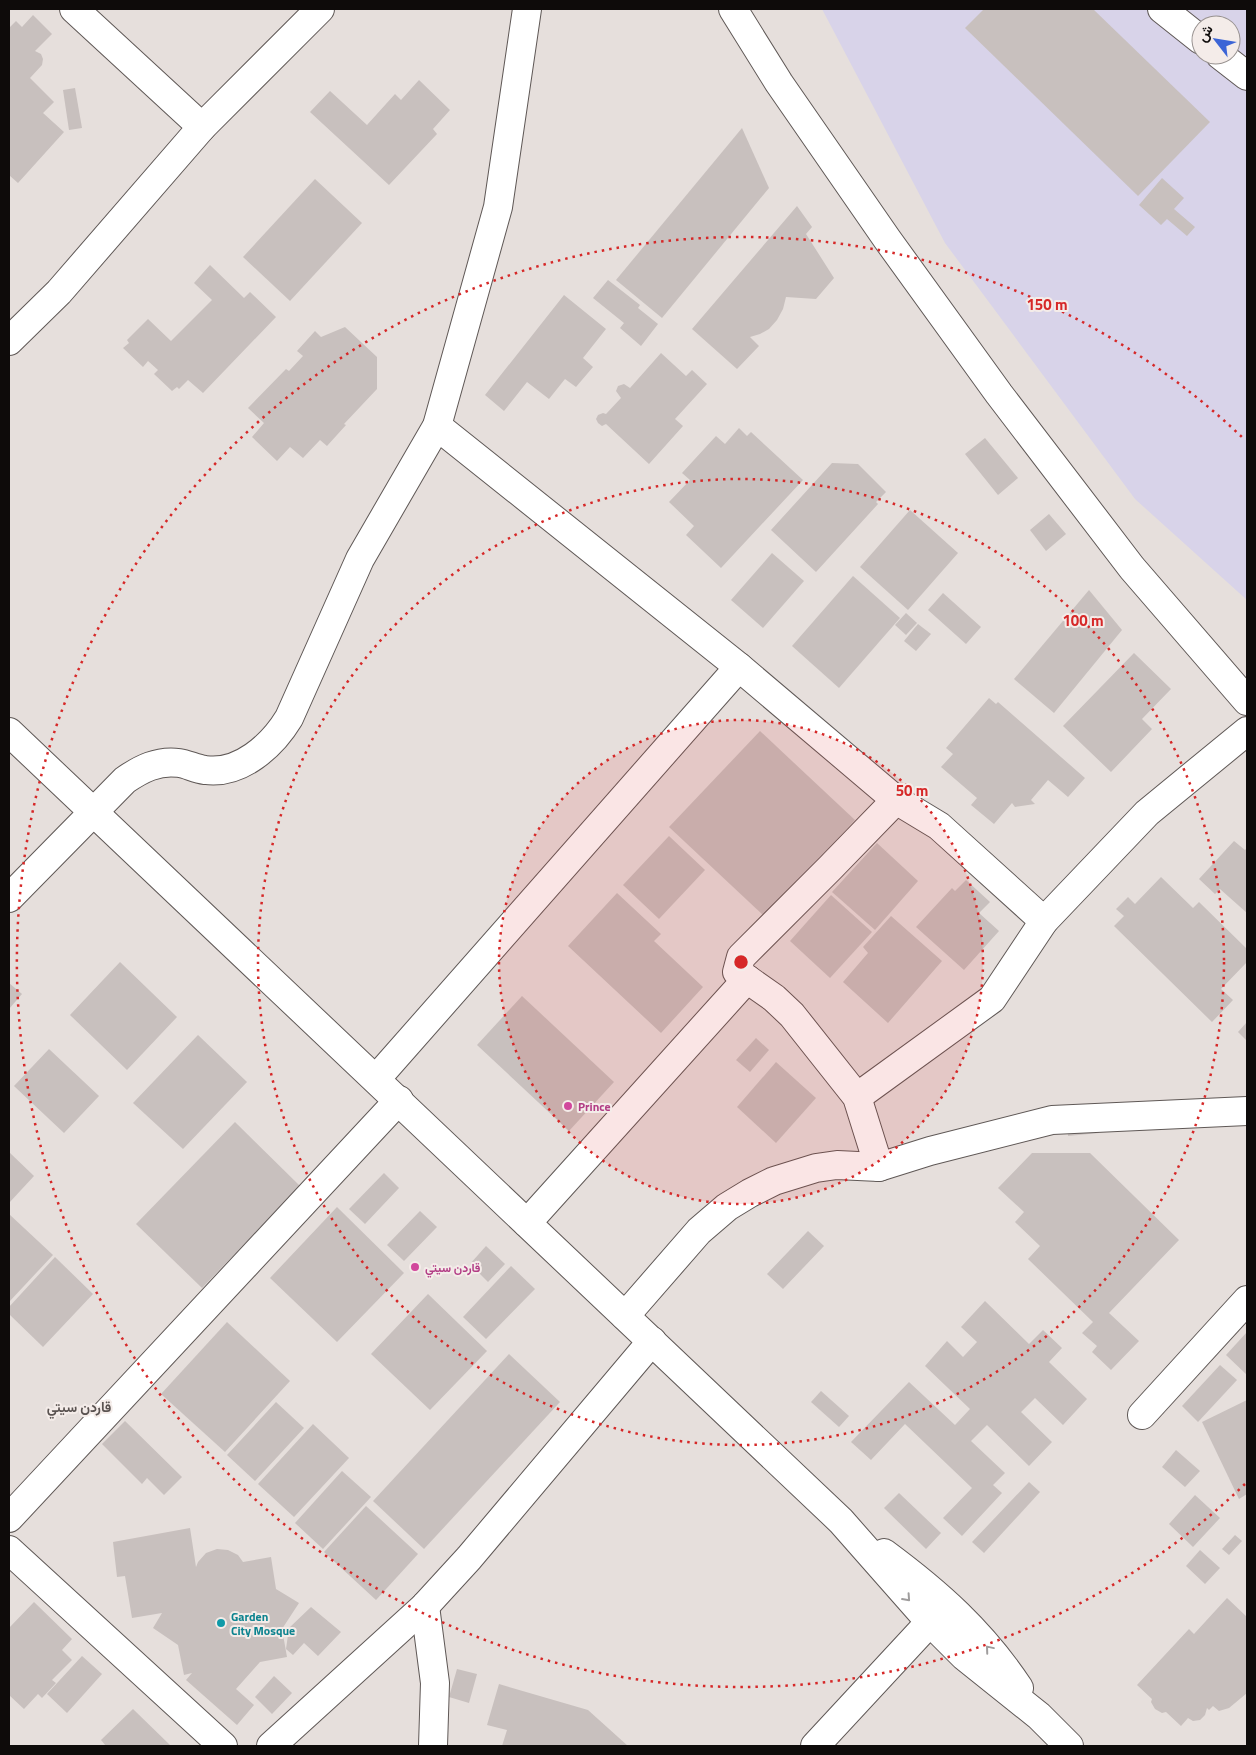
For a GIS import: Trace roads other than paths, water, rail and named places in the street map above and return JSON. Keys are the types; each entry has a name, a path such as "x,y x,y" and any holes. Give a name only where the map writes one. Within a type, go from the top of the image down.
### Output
{"street":[{"path":"74,9 202,127"},
{"path":"9,341 59,292 202,127 320,9"},
{"path":"9,898 93,811 136,772 149,766 163,763 177,763 204,770 228,768 256,755 280,732 289,718 360,559 437,426 498,207 527,9"},
{"path":"733,9 779,84 887,239 999,394 1132,568 1247,701"},
{"path":"1162,9 1191,32"},
{"path":"1233,65 1247,76"},
{"path":"437,426 739,667 896,800 939,826 1044,921"},
{"path":"376,1079 739,667"},
{"path":"858,1097 992,999 1044,921 1147,813 1247,731"},
{"path":"9,732 842,1521 947,1603 977,1633 1007,1670 1039,1716"},
{"path":"879,1167 858,1097 792,1015 774,998 737,972 740,958 896,800"},
{"path":"527,1223 747,979"},
{"path":"9,1518 399,1100"},
{"path":"625,1316 699,1231 728,1207 774,1181 816,1168 837,1166 879,1167 930,1151 1052,1120 1247,1111"},
{"path":"1142,1415 1247,1300"},
{"path":"271,1746 424,1606 469,1558 652,1341"},
{"path":"842,1521 930,1622 964,1656 1039,1716 1069,1746"},
{"path":"9,1550 223,1746"},
{"path":"424,1606 435,1683 433,1746"},
{"path":"815,1746 930,1622"}],"place":[{"name":"Prince","path":"568,1106"},
{"name":"قاردن سيتي","path":"415,1267"},
{"name":"Garden City Mosque","path":"221,1623"}],"district":[{"name":"قاردن سيتي","path":"79,1406"}]}
